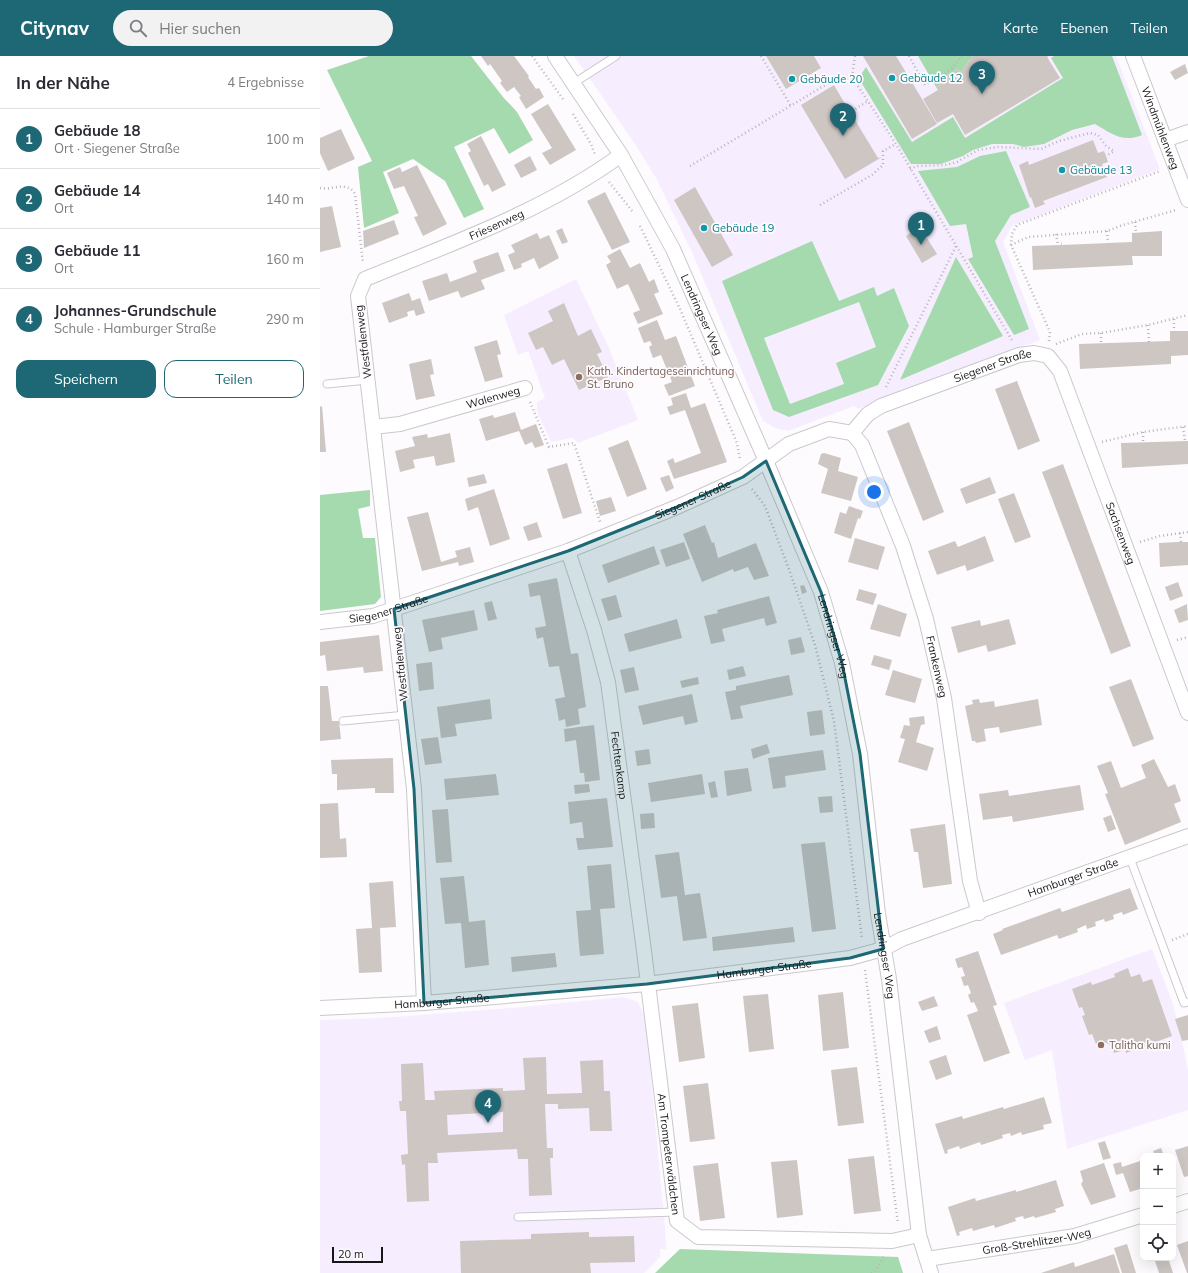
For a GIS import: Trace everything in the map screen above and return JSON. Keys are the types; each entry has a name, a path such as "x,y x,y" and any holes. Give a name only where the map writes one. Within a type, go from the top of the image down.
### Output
{"street":[{"name":"Lendringser Weg","path":"555,56 621,155 673,249 766,461 821,592 842,663 860,754 883,949 889,979 919,1235 931,1273"},
{"name":"Windmühlenweg","path":"1133,56 1175,166 1184,204"},
{"path":"1166,140 1188,132"},
{"name":"Friesenweg","path":"365,279 514,218 600,171 621,155"},
{"name":"Westfalenweg","path":"365,279 358,296 414,789 424,1003"},
{"name":"Siegener Straße","path":"320,622 373,616 568,551 677,507 742,477 789,444 830,429 852,433 868,414 881,406 1019,355 1034,352 1048,356"},
{"name":"Sachsenweg","path":"1048,356 1060,371 1188,713"},
{"name":"Walenweg","path":"374,427 400,424 525,388"},
{"name":"Frankenweg","path":"852,433 862,445 903,546 926,619 944,698 970,881 979,913"},
{"name":"Fechtenkamp","path":"568,551 594,630 608,682 647,984"},
{"name":"Hamburger Straße","path":"320,1008 424,1003 647,984 863,955 883,949 902,939 979,913 1188,836"},
{"name":"Am Trompeterwäldchen","path":"647,984 677,1221 698,1237 892,1241 919,1235"},
{"path":"1176,1205 1188,1201"},
{"name":"Groß-Strehlitzer-Weg","path":"927,1259 1075,1236 1140,1216"}],"lane":[{"path":"574,83 616,56"},
{"path":"327,384 368,380"},
{"path":"343,721 406,716"},
{"path":"1130,858 1184,1003 1188,1002"},
{"path":"518,1217 676,1212"}],"path":[{"path":"532,56 566,102"},
{"path":"761,56 790,106"},
{"path":"855,56 852,77 896,144 1019,355"},
{"path":"908,56 925,85 952,68 962,56"},
{"path":"952,68 953,72"},
{"path":"690,166 832,82 852,77"},
{"path":"852,111 868,102"},
{"path":"570,108 591,144 600,171 636,215"},
{"path":"910,169 917,166 945,165 957,162 978,150 998,147 1041,149 1059,141 1090,133 1098,135 1106,146 1114,151 1106,156"},
{"path":"820,205 872,175 883,165 883,151 896,144"},
{"path":"1048,356 1050,332 1011,245 1012,234 1017,225 1175,166"},
{"path":"320,188 345,186 355,194 365,279"},
{"path":"1011,245 1028,237 1107,231 1184,204"},
{"path":"639,222 680,310 737,443 742,477 765,506 815,645 834,721 898,1226 892,1241"},
{"path":"1134,222 1136,233"},
{"path":"1107,231 1108,243"},
{"path":"1056,234 1058,245"},
{"path":"881,406 879,400 956,246"},
{"path":"1048,356 1055,344 1082,334 1101,333 1148,325 1188,315"},
{"path":"1174,319 1174,331"},
{"path":"1148,325 1149,342"},
{"path":"1101,333 1101,344"},
{"name":"Walenweg","path":"525,388 549,447 574,443 605,536"},
{"path":"1088,447 1143,432 1188,426"},
{"path":"1183,427 1185,441"},
{"path":"1143,432 1143,443"},
{"path":"1126,547 1160,536 1188,532"},
{"path":"1180,533 1181,542"},
{"path":"1163,944 1188,934"}],"highlighted area":[{"path":"766,461 821,592 842,663 860,754 883,949 850,958 647,984 424,1003 414,789 394,609 568,551 677,507 743,477"}],"shaded area":[{"path":"574,56 1116,56 1160,169 1012,226 1003,242 1040,340 858,409 854,406 788,431 775,428 763,421 692,252 656,178 635,144"},
{"name":"Kath. Kindertageseinrichtung St. Bruno","path":"576,279 609,348 638,420 578,443 573,438 551,442 537,412 537,402 545,398 528,351 518,355 504,315"},
{"name":"Talitha kumi","path":"1152,949 1173,1004 1182,1041 1188,1070 1188,1110 1067,1149 1052,1050 1025,1060 1004,1003"},
{"path":"623,997 638,1002 645,1016 665,1226 666,1249 660,1249 660,1257 644,1273 320,1273 320,1020 381,1018 522,1007"}],"green space":[{"path":"369,56 471,56 503,97 517,112 533,140 509,154 494,128 454,147 484,209 464,218 445,181 413,159 383,172 399,213 364,228 358,167 372,161 327,70"},
{"path":"918,56 972,56 962,71 960,72 958,69 947,76 949,79 936,87"},
{"path":"1054,56 1112,56 1142,135 1123,138 1112,134 1095,124 1072,130 1044,144 1024,147 1013,144 992,144 973,150 963,156 941,164 911,164 861,82 862,73 866,67 912,142 953,117 965,138 1063,78 1051,58"},
{"path":"1006,151 1030,207 1011,215 995,241 1029,329 1014,335 968,259 973,257 966,224 950,226 918,171 957,167 980,156"},
{"path":"812,241 839,301 874,287 877,296 894,288 909,326 878,385 789,417 773,410 722,281","holes":["859,302 876,347 836,363 844,384 790,404 764,338"]},
{"path":"956,257 1003,336 900,380"},
{"path":"370,490 370,506 358,509 363,538 375,538 381,597 375,604 320,611 320,495"},
{"path":"680,1249 898,1257 903,1273 655,1273"}],"building":[{"path":"481,56 514,56 529,76 528,77 536,89 539,88 544,97 526,109 519,97 521,96 514,87 507,92 500,83 502,81 490,64 488,66"},
{"name":"Gebäude 20","path":"766,56 814,56 821,68 786,89"},
{"name":"Gebäude 12","path":"863,56 896,56 937,124 912,139"},
{"path":"972,56 1049,56 1047,57 1060,78 965,135 953,114 937,123 923,99 938,90 936,87 949,79 947,76 958,69 960,72 962,71"},
{"path":"1185,64 1188,73 1175,80 1170,72"},
{"path":"834,85 848,109 850,107 854,114 852,115 878,158 882,157 845,179 801,105"},
{"path":"548,104 576,150 550,165 542,153 552,148 531,114"},
{"path":"341,129 355,159 328,171 320,153 320,138"},
{"path":"481,136 506,185 492,192 488,184 484,186 468,153 471,151 467,144"},
{"name":"Gebäude 13","path":"1093,140 1098,153 1104,151 1106,156 1108,162 1102,164 1107,177 1043,201 1045,204 1035,208 1019,165 1028,161 1029,165"},
{"path":"530,156 537,170 521,178 514,165"},
{"path":"417,165 447,224 423,236 414,217 418,216 404,186 394,189 387,173 400,167 402,172"},
{"name":"Gebäude 19","path":"695,187 733,255 712,267 674,200"},
{"path":"605,192 630,242 612,250 587,201"},
{"path":"332,206 341,247 320,252 320,208"},
{"path":"394,220 399,234 364,248 363,231"},
{"path":"920,227 937,254 922,263 906,236"},
{"path":"562,228 568,242 562,244 556,231"},
{"path":"1162,231 1162,256 1132,256 1133,265 1033,270 1032,246 1061,245 1062,241 1062,245 1132,242 1132,233"},
{"path":"537,233 540,239 549,235 559,258 539,269 534,258 521,264 522,267 514,270 508,255 515,252 511,245"},
{"path":"620,249 630,268 640,263 649,282 654,279 659,292 654,294 663,314 638,324 633,313 640,310 628,284 617,289 606,265 611,262 607,256"},
{"path":"498,252 505,271 481,280 485,289 461,298 458,291 429,301 422,281 447,273 450,282 477,272 473,261"},
{"path":"409,293 412,301 420,298 425,313 416,316 414,310 407,312 408,316 389,323 382,303"},
{"path":"564,303 578,336 591,329 602,352 597,354 608,377 579,390 564,359 552,365 543,347 536,350 528,333 553,321 548,311"},
{"path":"657,320 665,340 676,336 695,386 669,396 664,385 672,382 661,355 653,358 649,347 652,345 650,341 644,343 638,328"},
{"path":"1170,331 1188,331 1188,355 1171,356 1171,364 1080,369 1079,344 1170,341"},
{"path":"497,340 501,354 497,355 503,377 485,382 474,347"},
{"path":"431,359 434,374 430,375 435,396 416,400 409,364"},
{"path":"1017,381 1040,441 1018,450 995,389"},
{"path":"686,393 691,408 705,403 727,462 674,479 667,461 673,458 675,463 701,453 685,410 670,415 667,407 673,405 671,398"},
{"path":"322,406 326,452 320,452 320,407"},
{"path":"515,412 521,430 536,424 544,445 535,448 532,442 525,445 519,431 486,441 479,419 493,415 494,418"},
{"path":"909,422 944,512 923,521 887,431"},
{"path":"450,433 455,462 436,466 434,456 417,459 413,460 415,468 400,472 395,451 415,446 412,437 427,434 428,438"},
{"path":"628,440 647,489 627,497 608,448"},
{"path":"1188,441 1188,464 1122,468 1121,443"},
{"path":"824,453 841,458 838,471 858,477 851,501 821,493 828,469 818,464 821,454"},
{"path":"567,463 582,513 563,519 547,469"},
{"path":"1063,464 1131,646 1111,654 1042,472"},
{"path":"484,474 487,483 469,487 467,478"},
{"path":"669,475 674,488 666,492 660,478"},
{"path":"990,477 996,493 966,504 960,489"},
{"path":"494,489 510,539 490,546 478,507 468,511 465,499"},
{"path":"1014,493 1031,537 1015,543 998,499"},
{"path":"611,497 616,511 600,516 596,501"},
{"path":"849,506 863,511 860,519 858,518 851,539 834,533 840,512 846,514"},
{"path":"428,512 441,562 457,557 455,551 470,547 474,562 459,566 458,562 422,571 407,517"},
{"path":"537,522 542,537 528,541 523,527"},
{"path":"705,525 712,543 714,542 718,558 756,543 769,576 754,580 748,567 734,572 733,569 702,582 683,534"},
{"path":"985,536 994,561 967,571 965,565 937,575 928,551 955,541 958,547"},
{"path":"855,538 885,547 878,570 848,562"},
{"path":"684,542 690,559 666,567 660,550"},
{"path":"1188,542 1188,565 1160,567 1159,543"},
{"path":"654,546 660,564 608,583 602,565"},
{"path":"557,578 571,654 578,653 586,707 578,709 580,724 566,727 565,719 559,721 555,699 565,697 559,666 549,667 543,637 537,639 535,628 546,626 540,595 530,597 528,584"},
{"path":"1178,582 1183,596 1170,601 1165,587"},
{"path":"804,585 807,592 802,594 800,586"},
{"path":"859,589 877,594 873,605 856,600"},
{"path":"616,595 622,617 608,621 601,599"},
{"path":"769,596 777,623 766,626 764,618 722,629 725,641 711,644 704,616 718,613 717,610"},
{"path":"492,601 497,619 488,621 484,603"},
{"path":"878,604 907,614 900,637 870,629"},
{"path":"1187,604 1188,620 1179,623 1174,610"},
{"path":"474,610 478,630 441,638 443,649 429,652 422,620"},
{"path":"677,619 682,638 629,652 624,634"},
{"path":"1009,619 1016,644 988,652 986,645 958,653 951,627 980,620 981,626"},
{"path":"379,635 383,671 364,673 363,667 327,671 325,655 320,656 320,642"},
{"path":"801,637 805,652 791,655 788,640"},
{"path":"874,655 892,660 889,670 871,665"},
{"path":"432,662 434,689 419,691 416,664"},
{"path":"743,666 746,676 729,680 727,670"},
{"path":"634,667 639,690 625,693 620,670"},
{"path":"893,670 922,679 915,703 885,695"},
{"path":"789,675 793,695 740,706 743,718 731,720 725,692 736,690 736,686"},
{"path":"698,677 699,684 682,688 680,681"},
{"path":"1131,679 1154,739 1133,747 1109,687"},
{"path":"320,686 328,686 332,721 339,721 341,739 320,741"},
{"path":"692,694 698,722 685,725 683,716 643,725 638,706"},
{"path":"490,699 492,719 455,724 457,736 441,738 437,707"},
{"path":"979,699 980,703 994,701 995,707 1038,699 1042,725 1000,733 999,727 984,729 986,741 976,743 975,741 972,741 965,706 973,704 972,700"},
{"path":"822,710 825,734 810,736 807,712"},
{"path":"924,716 925,724 921,725 916,742 934,748 927,771 898,762 905,739 900,738 904,725 910,726 909,718"},
{"path":"594,725 600,780 585,782 584,773 580,773 576,740 565,742 564,729"},
{"path":"438,737 442,763 425,765 421,739"},
{"path":"767,744 770,753 753,759 751,749"},
{"path":"649,749 651,764 637,766 635,751"},
{"path":"823,750 826,770 785,776 786,787 773,789 768,758"},
{"path":"393,758 394,793 375,793 375,788 337,790 337,774 332,774 331,760"},
{"path":"1154,759 1168,787 1175,784 1181,801 1174,804 1181,822 1125,845 1105,794 1108,793 1097,766 1111,761 1121,788 1146,778 1141,765"},
{"path":"748,768 752,791 727,796 724,771"},
{"path":"496,774 499,795 446,800 444,779"},
{"path":"702,774 705,794 651,802 648,783"},
{"path":"715,781 718,797 711,798 708,783"},
{"path":"589,784 590,792 575,794 574,785"},
{"path":"1080,785 1084,810 1013,822 1012,816 983,820 979,794 1008,790 1009,796"},
{"path":"832,796 833,812 820,813 818,797"},
{"path":"607,798 613,847 578,850 576,838 584,838 582,822 570,824 568,802"},
{"path":"338,803 340,839 346,838 347,857 320,858 320,804"},
{"path":"448,809 452,862 436,863 432,810"},
{"path":"654,813 655,828 641,829 640,814"},
{"path":"1111,815 1116,829 1108,832 1103,818"},
{"path":"945,824 952,884 923,888 918,852 914,852 910,829"},
{"path":"825,842 836,929 812,932 801,844"},
{"path":"679,852 685,895 700,893 707,938 683,941 677,896 661,898 655,855"},
{"path":"611,864 615,908 600,909 604,954 580,956 576,911 591,910 587,866"},
{"path":"464,876 469,922 485,920 489,965 465,968 461,923 445,924 440,878"},
{"path":"393,881 396,927 380,928 382,972 359,973 356,929 372,928 369,883"},
{"path":"1130,888 1138,909 1123,915 1122,912 1113,915 1114,919 1105,922 1104,919 1095,922 1096,926 1087,929 1086,925 1077,929 1078,932 1059,939 1057,935 1001,955 993,934 1003,930 1002,929 1060,908 1062,912"},
{"path":"793,927 795,942 713,951 712,937"},
{"path":"978,951 997,1005 993,1006 1010,1053 984,1062 967,1015 978,1011 974,1002 971,1003 968,995 971,993 968,985 964,986 961,977 965,976 962,967 958,968 955,959"},
{"path":"555,953 557,967 512,972 511,957"},
{"path":"1128,968 1131,977 1140,974 1143,982 1152,979 1172,1036 1153,1043 1152,1040 1144,1043 1145,1046 1126,1053 1125,1050 1114,1053 1111,1045 1104,1042 1096,1044 1092,1034 1089,1035 1082,1016 1085,1015 1082,1007 1079,1008 1072,989 1091,982 1092,985 1115,977 1114,974"},
{"path":"843,992 849,1048 823,1051 818,995"},
{"path":"768,994 774,1049 749,1052 743,996"},
{"path":"934,996 938,1006 922,1011 918,1002"},
{"path":"698,1003 705,1058 679,1062 672,1006"},
{"path":"1188,1015 1188,1040 1182,1041 1175,1019"},
{"path":"937,1026 941,1039 929,1043 924,1031"},
{"path":"946,1055 952,1074 936,1080 929,1061"},
{"path":"546,1057 547,1094 582,1093 580,1061 603,1060 604,1091 610,1091 612,1131 590,1131 589,1108 558,1109 558,1104 545,1104 547,1148 553,1148 553,1158 550,1158 552,1195 529,1196 528,1159 518,1159 517,1149 437,1153 438,1163 428,1163 429,1201 407,1202 405,1164 402,1165 401,1155 408,1154 406,1111 400,1111 399,1101 402,1101 401,1064 423,1063 425,1100 435,1100 434,1091 503,1088 503,1091 525,1090 523,1058","holes":["503,1112 503,1132 448,1135 447,1115"]},
{"path":"857,1067 864,1123 838,1126 831,1070"},
{"path":"708,1083 715,1139 690,1142 683,1086"},
{"path":"1044,1097 1052,1123 1043,1125 1044,1129 1022,1135 1021,1132 1011,1136 1010,1133 1002,1135 1003,1138 981,1145 980,1142 960,1149 959,1146 947,1150 948,1153 945,1154 935,1124 962,1116 963,1119 1003,1107 1004,1109"},
{"path":"1105,1141 1111,1158 1103,1160 1098,1143"},
{"path":"1188,1146 1188,1176 1184,1177 1175,1150"},
{"path":"1161,1148 1163,1153 1154,1153 1153,1151"},
{"path":"874,1156 881,1211 854,1214 848,1159"},
{"path":"797,1160 803,1215 777,1218 771,1162"},
{"path":"1140,1161 1140,1189 1130,1192 1123,1173 1116,1175 1113,1164 1121,1162 1122,1167"},
{"path":"718,1163 725,1218 700,1221 693,1166"},
{"path":"1104,1163 1116,1197 1091,1205 1081,1184 1083,1181 1080,1171"},
{"path":"1056,1180 1064,1206 1055,1209 1056,1212 1035,1218 1034,1216 1024,1219 1023,1216 1015,1218 1016,1221 995,1228 994,1225 973,1231 972,1228 959,1232 960,1235 957,1236 948,1207 975,1198 976,1201 1016,1190 1016,1192"},
{"path":"589,1232 589,1237 634,1236 635,1262 590,1263 591,1273 461,1273 460,1241 531,1239 531,1234"},
{"path":"1188,1241 1188,1273 1187,1273 1177,1245"},
{"path":"1127,1244 1136,1273 1122,1273 1114,1248"},
{"path":"1114,1254 1120,1273 1041,1273 1074,1262 1075,1267"},
{"path":"1155,1261 1169,1261 1173,1273 1159,1273"}],"place":[{"name":"Gebäude 12","path":"892,78"},
{"name":"Gebäude 20","path":"792,79"},
{"name":"Gebäude 11","path":"982,94"},
{"name":"Gebäude 14","path":"843,136"},
{"name":"Gebäude 13","path":"1062,170"},
{"name":"Gebäude 19","path":"704,228"},
{"name":"Gebäude 18","path":"921,245"},
{"name":"Kath. Kindertageseinrichtung St. Bruno","path":"579,377"},
{"name":"Talitha kumi","path":"1101,1045"},
{"name":"Johannes-Grundschule","path":"488,1123"}]}
